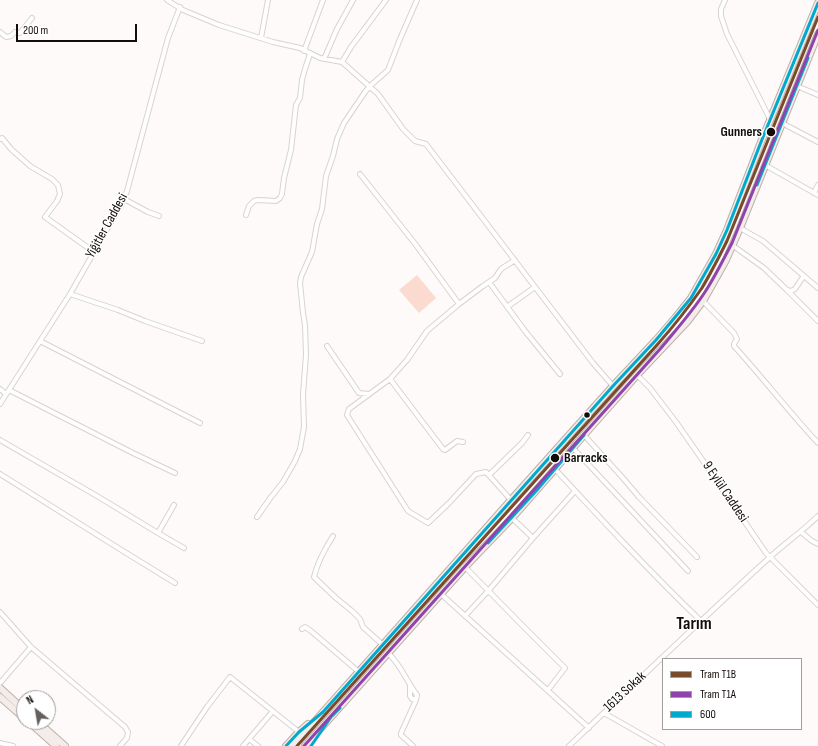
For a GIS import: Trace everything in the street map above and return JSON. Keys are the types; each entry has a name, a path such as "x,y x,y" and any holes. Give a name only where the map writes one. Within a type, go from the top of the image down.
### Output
{"main road":[{"path":"293,746 675,318 691,298 716,254 727,230 818,3"},
{"path":"305,746 465,567 512,518 637,375 687,322 703,301 740,228 818,34"},
{"path":"0,688 16,703"},
{"path":"0,697 16,711"},
{"path":"286,746 299,732 323,712"},
{"path":"311,746 331,717"},
{"path":"38,730 56,746"},
{"path":"47,730 65,746"}],"street":[{"path":"168,0 219,25 300,48 320,58 342,62 370,86 378,94 403,129 414,141 426,144 593,363 613,386"},
{"path":"261,38 268,0"},
{"path":"304,50 323,0"},
{"path":"324,59 337,29 353,0"},
{"path":"342,62 351,47 386,0"},
{"path":"257,517 283,482 298,455 304,427 304,387 306,366 305,325 301,292 301,277 312,252 317,224 322,210 326,176 337,139 347,118 370,86 388,70 417,0"},
{"path":"724,0 721,9 721,16 727,34 771,119"},
{"name":"Yiğitler Caddesi","path":"0,404 70,294 122,205 166,46 180,7"},
{"path":"0,32 6,37 11,36 15,32 20,33 32,18"},
{"path":"246,216 249,206 254,201 276,201 282,194 284,178 291,150 296,105 300,98 304,74 310,54"},
{"path":"797,86 818,95"},
{"path":"782,124 818,142"},
{"path":"0,139 2,138 11,149 30,166 52,179 58,185 60,194 57,201 44,217 94,252"},
{"path":"765,165 816,194 818,185"},
{"path":"360,174 416,245 459,304"},
{"path":"124,198 148,212 159,216"},
{"path":"740,228 763,241 803,277 818,288"},
{"path":"732,245 764,268 818,321"},
{"path":"511,500 486,472 476,474 428,523 408,511 347,415 349,409 390,379 408,360 428,331 459,304 496,278 501,269 515,260"},
{"path":"787,290 791,291 795,289 803,277"},
{"path":"489,282 525,331 560,374"},
{"path":"507,307 535,287"},
{"path":"70,294 118,310 202,342"},
{"path":"703,301 734,333 737,339 734,346 818,444"},
{"path":"40,341 200,423"},
{"path":"327,346 358,393 369,394"},
{"name":"9 Eylül Caddesi","path":"637,375 650,388 676,422 770,558 818,605"},
{"path":"390,379 443,449 445,450 457,441 463,442"},
{"path":"0,389 175,473"},
{"path":"489,475 522,443 528,435"},
{"path":"584,435 639,497 697,557"},
{"path":"0,440 92,492 184,548"},
{"path":"573,448 688,571"},
{"path":"555,469 663,584 701,621"},
{"path":"0,474 175,583"},
{"path":"465,616 576,491"},
{"path":"158,533 174,505"},
{"name":"1613 Sokak","path":"569,746 701,621 818,516"},
{"path":"512,518 533,538"},
{"path":"801,532 818,544"},
{"path":"333,536 316,569 314,577 352,611 360,620 363,627 383,645"},
{"path":"465,567 565,668 548,690"},
{"path":"441,594 589,728"},
{"path":"0,612 31,647 125,727 128,732 127,738 120,746"},
{"path":"302,629 305,627 311,631 359,672"},
{"path":"0,683 31,647"},
{"path":"388,653 395,660 410,685 410,696 412,699 416,700 401,733 401,735 413,746"},
{"path":"181,746 207,707 230,677 299,732"},
{"path":"243,746 273,711"},
{"path":"604,713 662,746"},
{"path":"249,739 258,746"},
{"path":"0,743 13,746"}],"shaded area":[{"path":"417,275 436,298 419,313 399,290"}],"tram line":[{"name":"T1B","path":"297,746 657,345 697,295 709,277 727,241 818,17"},
{"name":"T1A","path":"304,746 661,348 700,299 732,243 818,30"}],"transit line":[{"name":"600","path":"286,746 299,732 323,712 613,386 656,340 691,298 716,254 727,230 818,3"},
{"name":"600","path":"757,185 808,58"},
{"name":"600","path":"488,543 537,490 584,435"},
{"name":"600","path":"311,746 331,717 340,708"}],"place":[{"name":"Gunners","path":"771,132"},
{"name":"Barracks","path":"555,458"}],"district":[{"name":"Tarım","path":"694,624"}]}
